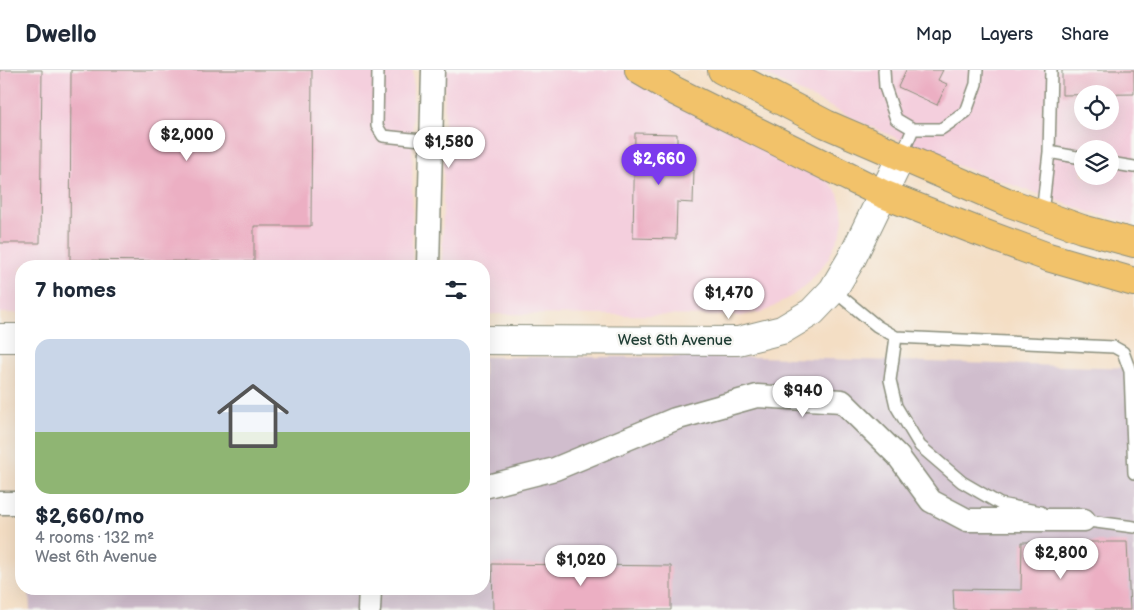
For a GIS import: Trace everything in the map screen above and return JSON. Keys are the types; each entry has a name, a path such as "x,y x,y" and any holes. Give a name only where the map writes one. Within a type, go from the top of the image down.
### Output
{"main road":[{"path":"639,70 675,91 883,194 1048,257 1134,282"},
{"path":"722,70 826,124 1008,202 1082,229 1134,243"}],"street":[{"path":"428,260 433,70"},
{"name":"West 6th Avenue","path":"490,340 738,341 782,330 812,312 833,290 852,258 901,157"},
{"path":"0,338 15,338"},
{"path":"490,485 555,469 675,419 757,396 842,401 898,456 931,501 967,520 1084,520"},
{"path":"369,610 370,595"}],"lane":[{"path":"378,70 377,126 383,136 431,141"},
{"path":"884,70 885,88 896,119 913,129 942,129 966,112 976,84 977,70"},
{"path":"1042,214 1049,152 1050,70"},
{"path":"901,157 913,129"},
{"path":"1049,152 1074,157"},
{"path":"1119,164 1134,167"},
{"path":"833,290 877,326 896,337 1114,347 1123,352 1130,371 1134,473"},
{"path":"896,337 890,380 896,406 920,446 962,482 1000,504 1084,520 1134,527"}],"shaded area":[{"path":"0,70 413,70 412,260 15,260 15,313 0,313"},
{"path":"445,70 624,70 652,87 828,180 838,194 842,208 841,232 828,259 810,282 792,296 766,311 740,316 490,314 490,260 442,260"},
{"path":"756,70 1134,70 1134,224 1092,213 956,165 861,122"},
{"path":"490,357 756,357 1134,368 1134,610 30,610 29,595 490,595"}],"building":[{"path":"0,70 42,70 40,243 0,243"},
{"path":"71,70 312,70 311,226 254,226 254,260 70,260"},
{"path":"906,70 943,70 938,80 947,84 937,105 898,87"},
{"path":"1062,70 1134,70 1134,94 1119,94 1119,85 1074,85 1074,95 1062,95"},
{"path":"635,133 677,134 677,169 694,170 693,203 677,202 676,239 633,238"},
{"path":"1022,542 1127,542 1130,610 954,610 953,589 1021,590"},
{"path":"492,564 671,566 671,610 493,610"}]}
